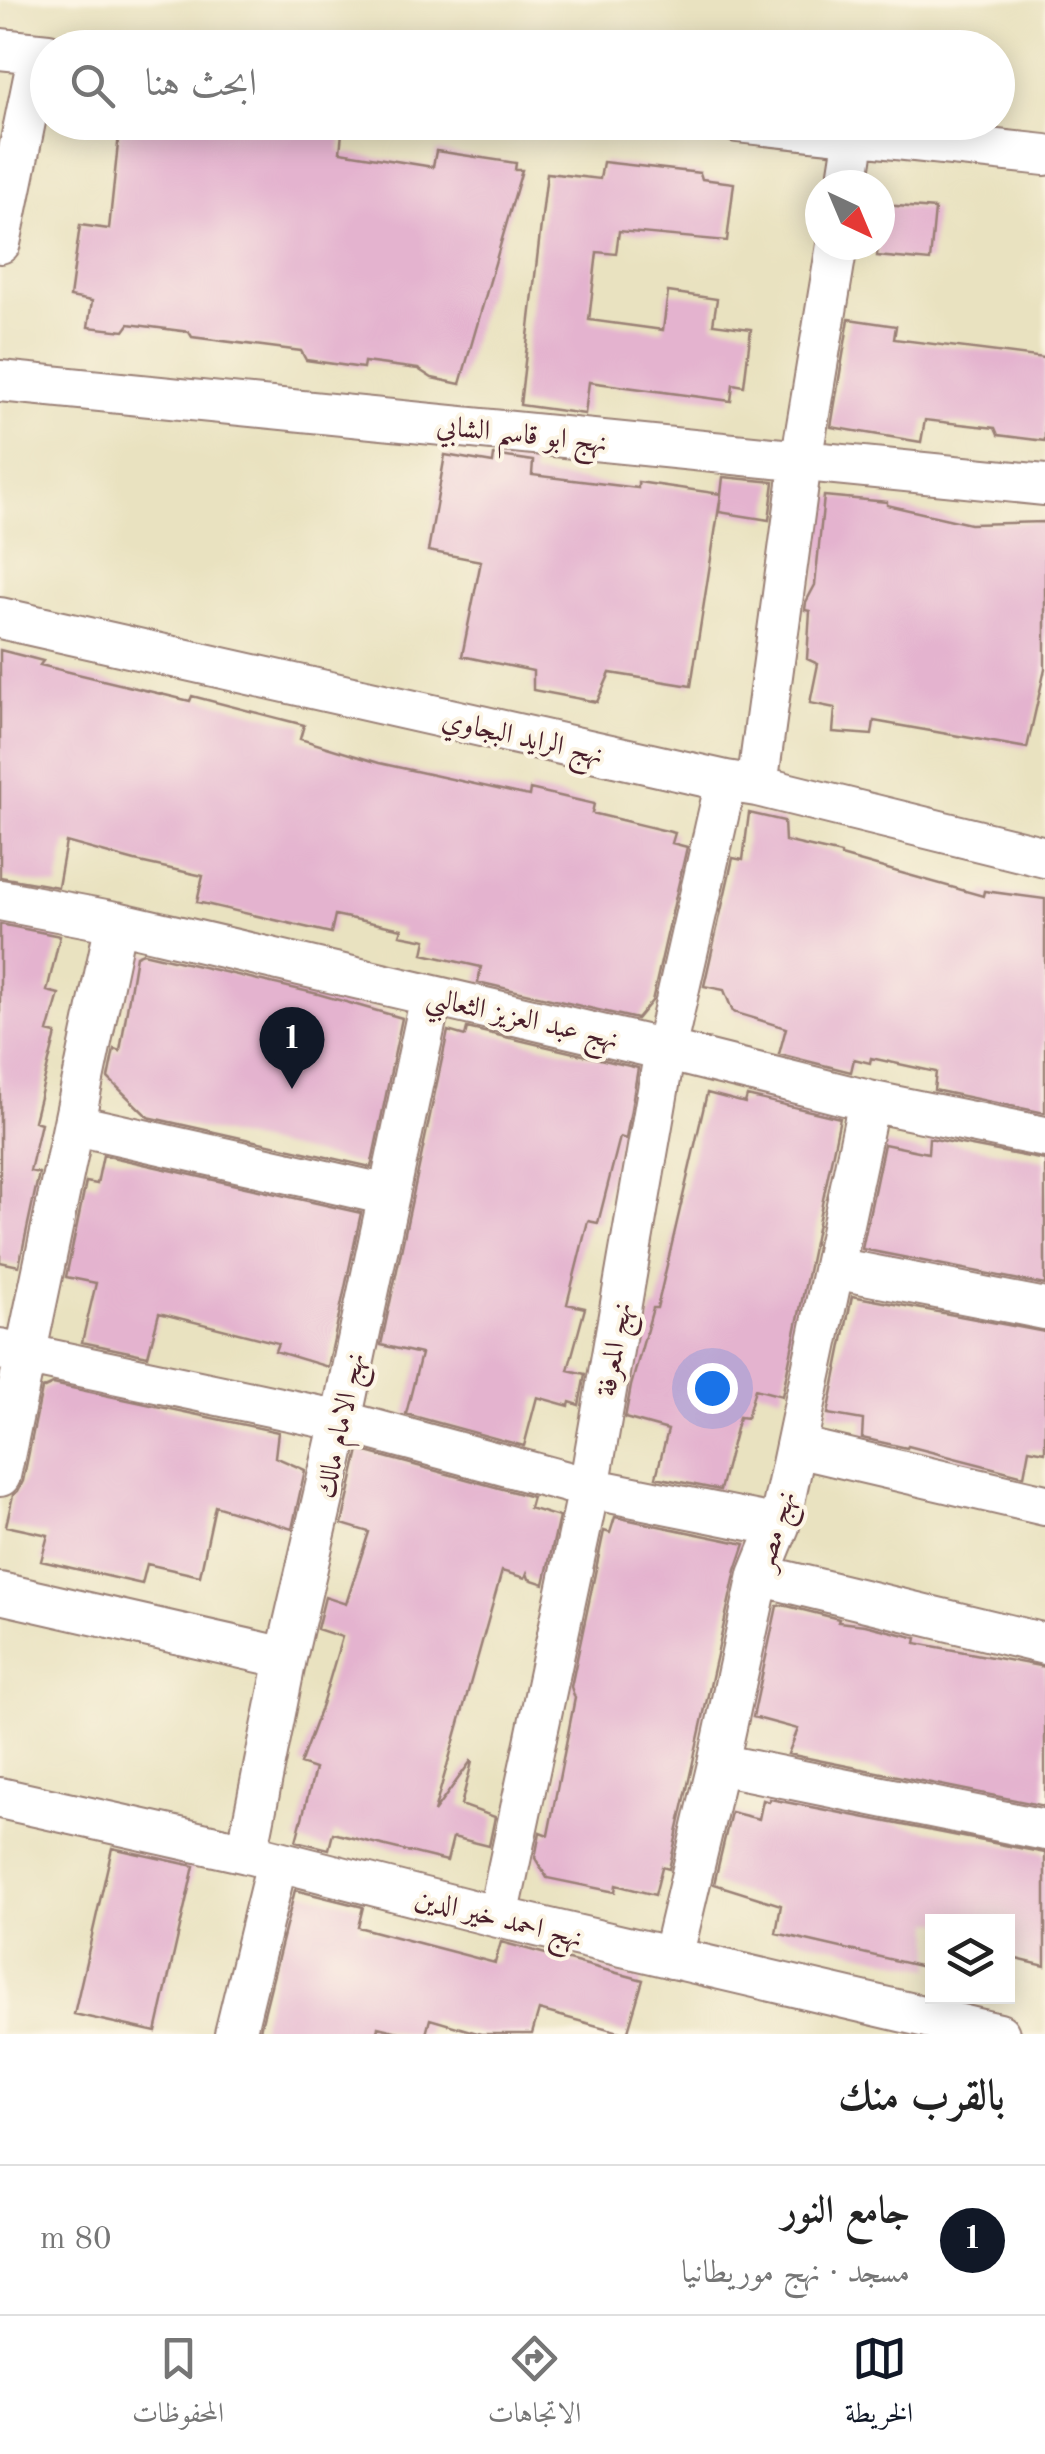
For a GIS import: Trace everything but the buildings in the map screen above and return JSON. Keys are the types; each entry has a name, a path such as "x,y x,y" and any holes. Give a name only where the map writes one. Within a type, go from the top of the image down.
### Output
{"street":[{"path":"0,243 29,52"},
{"path":"850,170 855,140"},
{"path":"910,140 1045,155"},
{"name":"نهج المعرفة","path":"498,1917 590,1488 666,1050 742,784 802,462 835,260"},
{"name":"نهج ابو قاسم الشابي","path":"0,381 1045,485"},
{"name":"نهج الرايد البجاوي","path":"0,618 1045,856"},
{"name":"نهج عبد العزيز الثعالبي","path":"0,900 116,922 869,1101 1045,1137"},
{"path":"0,1476 12,1352 76,1125 116,922"},
{"name":"نهج الامام مالك","path":"235,2034 262,1858 286,1658 342,1421 432,996"},
{"name":"نهج مصر","path":"672,1958 760,1575 779,1526 869,1101"},
{"path":"76,1125 388,1196"},
{"path":"834,1268 1045,1309"},
{"path":"12,1352 342,1421 590,1488 779,1526"},
{"path":"797,1447 1045,1505"},
{"path":"760,1575 1045,1644"},
{"path":"0,1593 286,1658"},
{"path":"718,1764 1045,1830"},
{"name":"نهج احمد خير الدين","path":"0,1798 999,2034"}],"place":[{"name":"جامع النور","path":"292,1089"}]}
